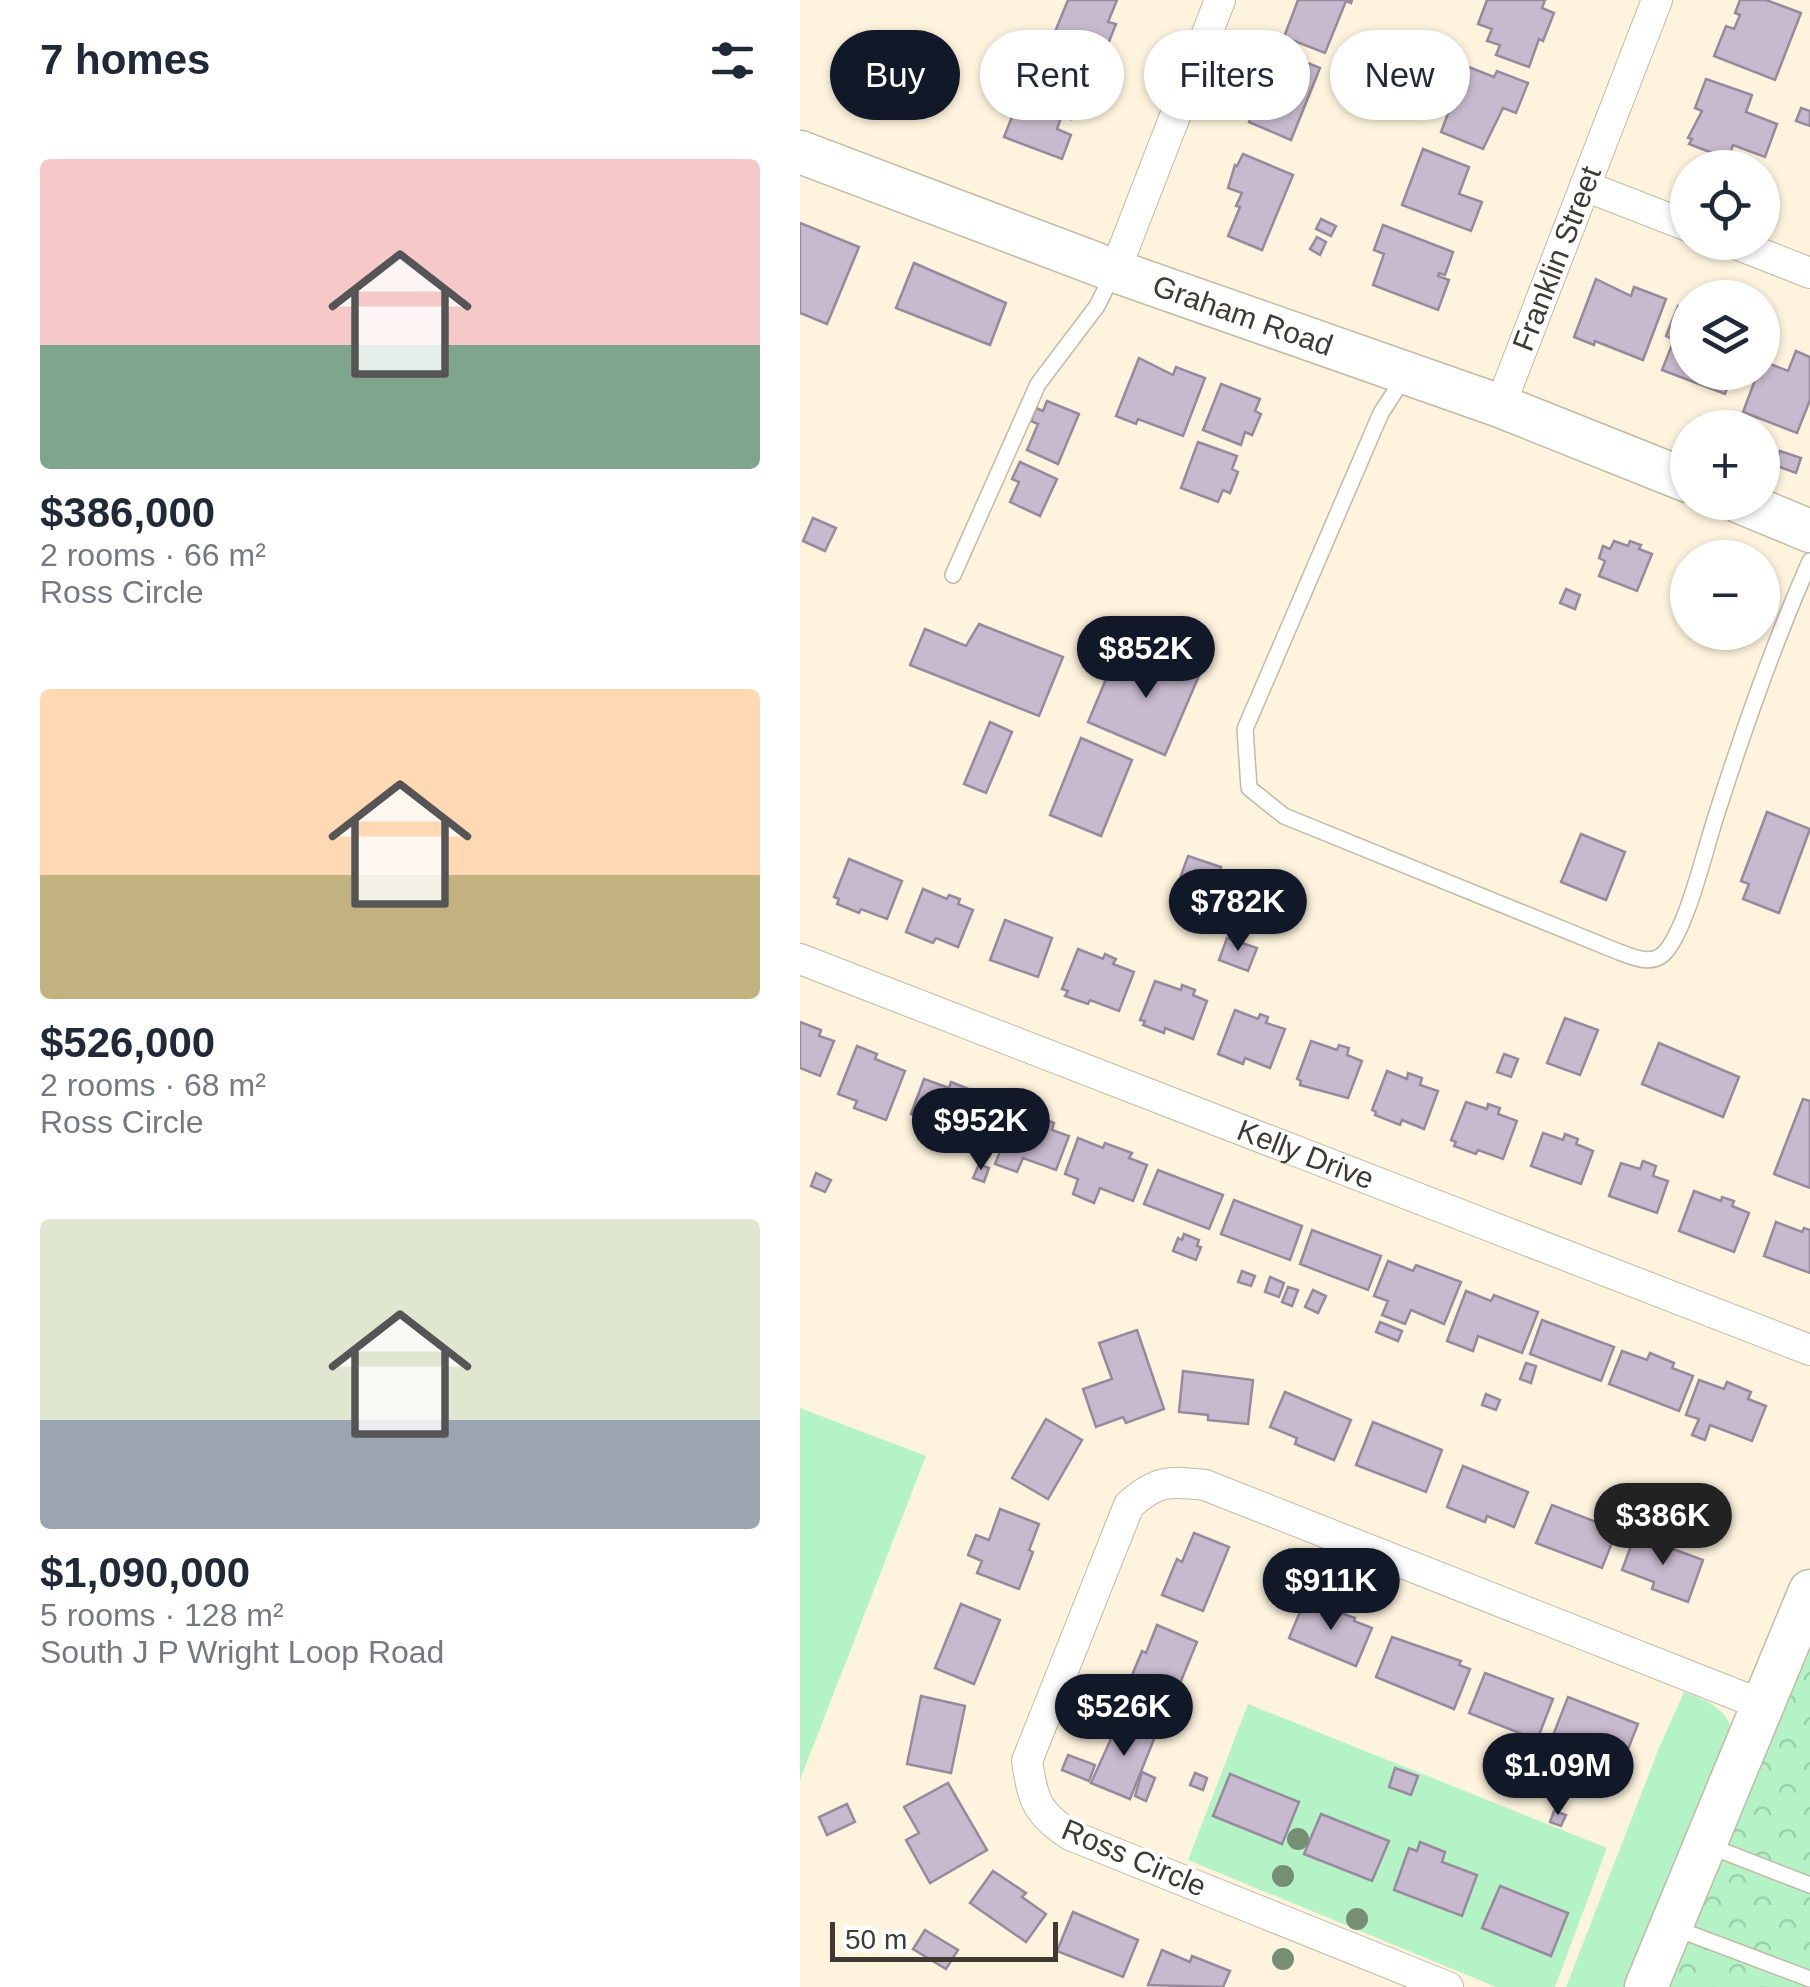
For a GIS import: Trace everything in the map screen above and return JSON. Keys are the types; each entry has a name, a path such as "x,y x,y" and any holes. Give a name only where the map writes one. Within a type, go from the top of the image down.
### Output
{"main road":[{"name":"Graham Road","path":"800,152 1115,270 1500,406 1670,474"},
{"path":"1780,518 1810,530"},
{"path":"1646,1987 1810,1593"}],"street":[{"path":"1115,270 1220,0"},
{"name":"Franklin Street","path":"1500,406 1657,0"},
{"path":"1585,186 1670,219"},
{"path":"1777,260 1810,273"},
{"name":"Kelly Drive","path":"800,959 1810,1350"},
{"name":"Ross Circle","path":"1448,1987 1070,1835 1038,1808 1027,1762 1129,1505 1148,1488 1170,1481 1205,1485 1764,1706"}],"lane":[{"path":"954,575 1038,384 1096,306 1115,270"},
{"path":"1407,373 1381,413 1245,729 1250,788 1284,816 1618,952 1643,961 1656,959 1667,951 1683,918 1746,724 1810,562"},
{"path":"1707,1844 1810,1885"},
{"path":"1672,1926 1810,1979"}],"green space":[{"path":"800,1408 926,1456 800,1780"},
{"path":"1810,1591 1810,1987 1646,1987"},
{"path":"1684,1692 1722,1713 1733,1736 1633,1987 1566,1987 1659,1748"},
{"path":"1248,1704 1607,1848 1555,1987 1496,1987 1188,1860","holes":["1320,1814 1389,1841 1372,1881 1305,1854","1420,1842 1445,1852 1442,1862 1462,1916 1394,1890 1409,1849 1417,1851","1500,1886 1568,1913 1551,1956 1482,1928"]}],"building":[{"path":"1068,0 1117,0 1108,22 1116,24 1114,30 1056,30"},
{"path":"1298,0 1352,0 1346,1 1334,30 1330,30 1325,53 1310,47 1310,30 1287,30"},
{"path":"1487,0 1545,0 1542,8 1554,13 1529,67 1496,55 1500,45 1487,41 1492,29 1478,24"},
{"path":"1740,0 1766,0 1801,13 1775,80 1714,56 1726,26 1734,29 1740,15 1735,13"},
{"path":"1310,64 1320,68 1310,93"},
{"path":"1470,68 1494,77 1497,71 1528,83 1516,113 1503,108 1483,149 1441,132 1446,120 1470,120"},
{"path":"1706,79 1752,95 1746,112 1777,124 1768,150 1746,150 1733,145 1731,150 1705,150 1689,144 1692,139 1688,138 1702,111 1695,108"},
{"path":"1801,108 1810,111 1810,126 1796,121"},
{"path":"1011,120 1060,120 1057,129 1071,135 1062,159 1004,137"},
{"path":"1250,120 1299,120 1291,140"},
{"path":"1423,149 1469,167 1459,194 1482,202 1471,231 1402,205"},
{"path":"1243,154 1293,175 1262,250 1228,236 1242,193 1228,188"},
{"path":"1321,219 1336,226 1331,236 1316,229"},
{"path":"800,223 859,247 827,324 800,313"},
{"path":"1383,225 1453,252 1445,275 1438,276 1449,280 1438,310 1373,285 1384,254 1374,250"},
{"path":"1317,237 1326,242 1320,255 1310,249"},
{"path":"914,263 1006,303 990,345 896,308"},
{"path":"1596,279 1631,296 1634,287 1666,299 1643,360 1574,337"},
{"path":"1670,350 1670,373 1662,370"},
{"path":"1796,351 1810,357 1810,400 1797,433 1780,426 1780,410 1744,410 1751,390 1780,390 1780,368 1788,371"},
{"path":"1139,358 1173,375 1176,367 1205,378 1183,436 1138,419 1136,424 1116,416"},
{"path":"1221,384 1260,399 1255,411 1261,414 1252,435 1245,432 1241,445 1203,430"},
{"path":"1047,401 1079,414 1058,464 1027,450 1038,424 1031,421 1036,408 1043,411"},
{"path":"1198,442 1237,456 1232,469 1238,472 1230,493 1223,490 1218,502 1181,488"},
{"path":"1780,451 1801,458 1796,473 1780,467"},
{"path":"1020,462 1057,479 1040,516 1010,502 1019,482 1012,479"},
{"path":"813,518 836,528 825,551 803,541"},
{"path":"1614,541 1628,546 1630,541 1652,554 1637,591 1599,576 1605,561 1599,558 1603,546 1610,549"},
{"path":"1566,589 1580,595 1575,609 1560,603"},
{"path":"979,624 1063,657 1039,716 910,665 925,629 966,646"},
{"path":"1152,651 1201,671 1165,755 1088,722 1114,660 1143,672"},
{"path":"990,722 1012,732 986,793 964,784"},
{"path":"1081,738 1132,760 1101,836 1050,815"},
{"path":"1767,812 1810,829 1779,913 1743,899 1749,884 1741,881"},
{"path":"1581,834 1625,852 1606,900 1561,882"},
{"path":"1188,856 1221,867 1211,896 1178,884"},
{"path":"849,859 902,881 887,919 837,904 839,899 834,897"},
{"path":"923,889 947,899 949,895 960,899 958,904 973,910 958,947 936,938 933,943 906,932"},
{"path":"1005,920 1052,938 1038,977 990,960"},
{"path":"1227,938 1257,948 1248,971 1219,960"},
{"path":"1078,949 1103,959 1105,954 1116,959 1113,964 1134,972 1119,1011 1065,996 1068,991 1062,989"},
{"path":"1155,981 1181,990 1182,985 1195,990 1193,995 1207,1001 1193,1039 1165,1028 1164,1033 1143,1025 1145,1021 1140,1020"},
{"path":"1235,1010 1258,1019 1260,1014 1268,1017 1266,1023 1285,1029 1270,1068 1245,1058 1243,1064 1218,1054"},
{"path":"1565,1018 1598,1030 1580,1075 1547,1063"},
{"path":"800,1022 821,1030 819,1036 834,1041 820,1076 800,1068"},
{"path":"1311,1041 1337,1050 1339,1045 1349,1048 1347,1055 1362,1061 1348,1098 1300,1085 1297,1079"},
{"path":"1659,1043 1739,1077 1723,1117 1642,1084"},
{"path":"857,1046 877,1054 875,1059 905,1071 886,1120 854,1108 857,1101 838,1094"},
{"path":"1504,1054 1518,1059 1511,1077 1497,1072"},
{"path":"1387,1071 1407,1079 1408,1073 1422,1078 1420,1085 1438,1091 1424,1129 1375,1115 1372,1110"},
{"path":"924,1079 949,1088 951,1082 976,1092 974,1098 993,1105 979,1140 947,1128 941,1142 918,1133 924,1119 911,1114"},
{"path":"1803,1099 1810,1101 1810,1188 1774,1174"},
{"path":"1466,1102 1487,1109 1488,1104 1500,1108 1498,1114 1517,1121 1503,1159 1454,1146 1456,1142 1451,1140"},
{"path":"1001,1109 1025,1118 1027,1112 1054,1123 1052,1130 1069,1136 1056,1170 1023,1158 1017,1172 995,1164 1001,1149 987,1144"},
{"path":"1543,1133 1563,1140 1565,1134 1593,1151 1581,1184 1531,1166"},
{"path":"1078,1138 1132,1153 1129,1158 1147,1165 1133,1201 1100,1188 1094,1203 1073,1194 1078,1179 1065,1174"},
{"path":"1643,1161 1656,1166 1653,1176 1668,1181 1657,1213 1609,1196 1621,1163 1640,1169"},
{"path":"979,1164 989,1168 984,1182 973,1178"},
{"path":"1158,1170 1223,1195 1209,1229 1144,1204"},
{"path":"816,1173 831,1180 825,1192 811,1186"},
{"path":"1694,1191 1721,1201 1722,1197 1734,1201 1732,1206 1749,1213 1734,1252 1679,1231"},
{"path":"1234,1200 1302,1226 1290,1260 1221,1234"},
{"path":"1776,1222 1802,1232 1804,1228 1810,1230 1810,1273 1764,1256"},
{"path":"1312,1230 1381,1256 1368,1290 1300,1264"},
{"path":"1184,1234 1199,1240 1197,1246 1201,1247 1196,1260 1173,1251"},
{"path":"1388,1261 1413,1271 1416,1265 1461,1282 1444,1324 1411,1310 1405,1324 1382,1315 1388,1301 1374,1296"},
{"path":"1242,1271 1255,1276 1251,1286 1238,1282"},
{"path":"1270,1277 1284,1283 1279,1297 1265,1292"},
{"path":"1288,1287 1298,1290 1292,1306 1282,1302"},
{"path":"1313,1290 1326,1296 1318,1313 1305,1307"},
{"path":"1466,1291 1491,1301 1494,1295 1538,1312 1522,1353 1478,1336 1473,1351 1447,1341"},
{"path":"1542,1320 1614,1347 1601,1381 1530,1354"},
{"path":"1380,1322 1402,1331 1398,1341 1376,1332"},
{"path":"1137,1330 1164,1409 1126,1423 1123,1417 1096,1427 1083,1389 1112,1379 1099,1343"},
{"path":"1622,1351 1647,1360 1650,1353 1693,1376 1679,1411 1609,1384"},
{"path":"1526,1363 1536,1366 1531,1383 1520,1379"},
{"path":"1183,1371 1253,1380 1248,1424 1179,1412"},
{"path":"1699,1380 1724,1389 1727,1382 1751,1392 1748,1399 1766,1406 1752,1441 1710,1425 1705,1440 1692,1435 1699,1419 1686,1415"},
{"path":"1285,1392 1351,1420 1334,1460 1295,1444 1297,1438 1270,1427"},
{"path":"1486,1394 1500,1400 1496,1410 1482,1405"},
{"path":"1046,1419 1082,1440 1048,1499 1012,1478"},
{"path":"1373,1422 1442,1450 1426,1492 1356,1465"},
{"path":"1463,1466 1528,1492 1514,1527 1487,1516 1485,1522 1447,1507"},
{"path":"1552,1505 1617,1530 1602,1568 1536,1543"},
{"path":"1000,1509 1039,1524 1019,1589 977,1573 982,1561 968,1555 976,1535 989,1540"},
{"path":"1194,1533 1229,1547 1203,1611 1162,1595 1177,1559 1182,1562"},
{"path":"1635,1535 1703,1560 1688,1602 1652,1589 1654,1582 1622,1570"},
{"path":"1305,1600 1372,1628 1356,1666 1289,1638"},
{"path":"961,1604 1000,1620 974,1684 935,1668"},
{"path":"1157,1625 1197,1642 1169,1710 1125,1692"},
{"path":"1392,1637 1461,1661 1459,1665 1470,1669 1454,1709 1376,1677"},
{"path":"1485,1673 1553,1699 1537,1740 1469,1713"},
{"path":"921,1696 965,1706 951,1773 907,1764"},
{"path":"1568,1697 1638,1724 1618,1774 1593,1765 1589,1776 1555,1762 1561,1747 1550,1743"},
{"path":"1120,1719 1156,1734 1130,1799 1091,1783"},
{"path":"1068,1755 1095,1765 1089,1781 1062,1770"},
{"path":"1395,1768 1418,1776 1411,1795 1389,1787"},
{"path":"1142,1772 1155,1778 1146,1801 1135,1796"},
{"path":"1195,1773 1207,1778 1203,1790 1190,1785"},
{"path":"1230,1774 1299,1802 1282,1844 1213,1816"},
{"path":"948,1783 987,1850 930,1883 906,1840 919,1833 904,1807"},
{"path":"847,1804 855,1822 827,1835 819,1817"},
{"path":"1554,1811 1566,1815 1561,1826 1550,1822"},
{"path":"1321,1814 1389,1841 1372,1881 1304,1854"},
{"path":"1420,1842 1445,1852 1442,1862 1477,1875 1462,1916 1394,1890 1409,1848 1417,1851"},
{"path":"993,1871 1026,1893 1022,1897 1046,1914 1026,1942 970,1903"},
{"path":"1500,1886 1568,1913 1551,1956 1482,1928"},
{"path":"1073,1912 1138,1940 1123,1977 1057,1951"},
{"path":"925,1930 958,1950 946,1969 913,1949"},
{"path":"1162,1950 1190,1962 1192,1956 1230,1971 1223,1987 1148,1985"}]}
